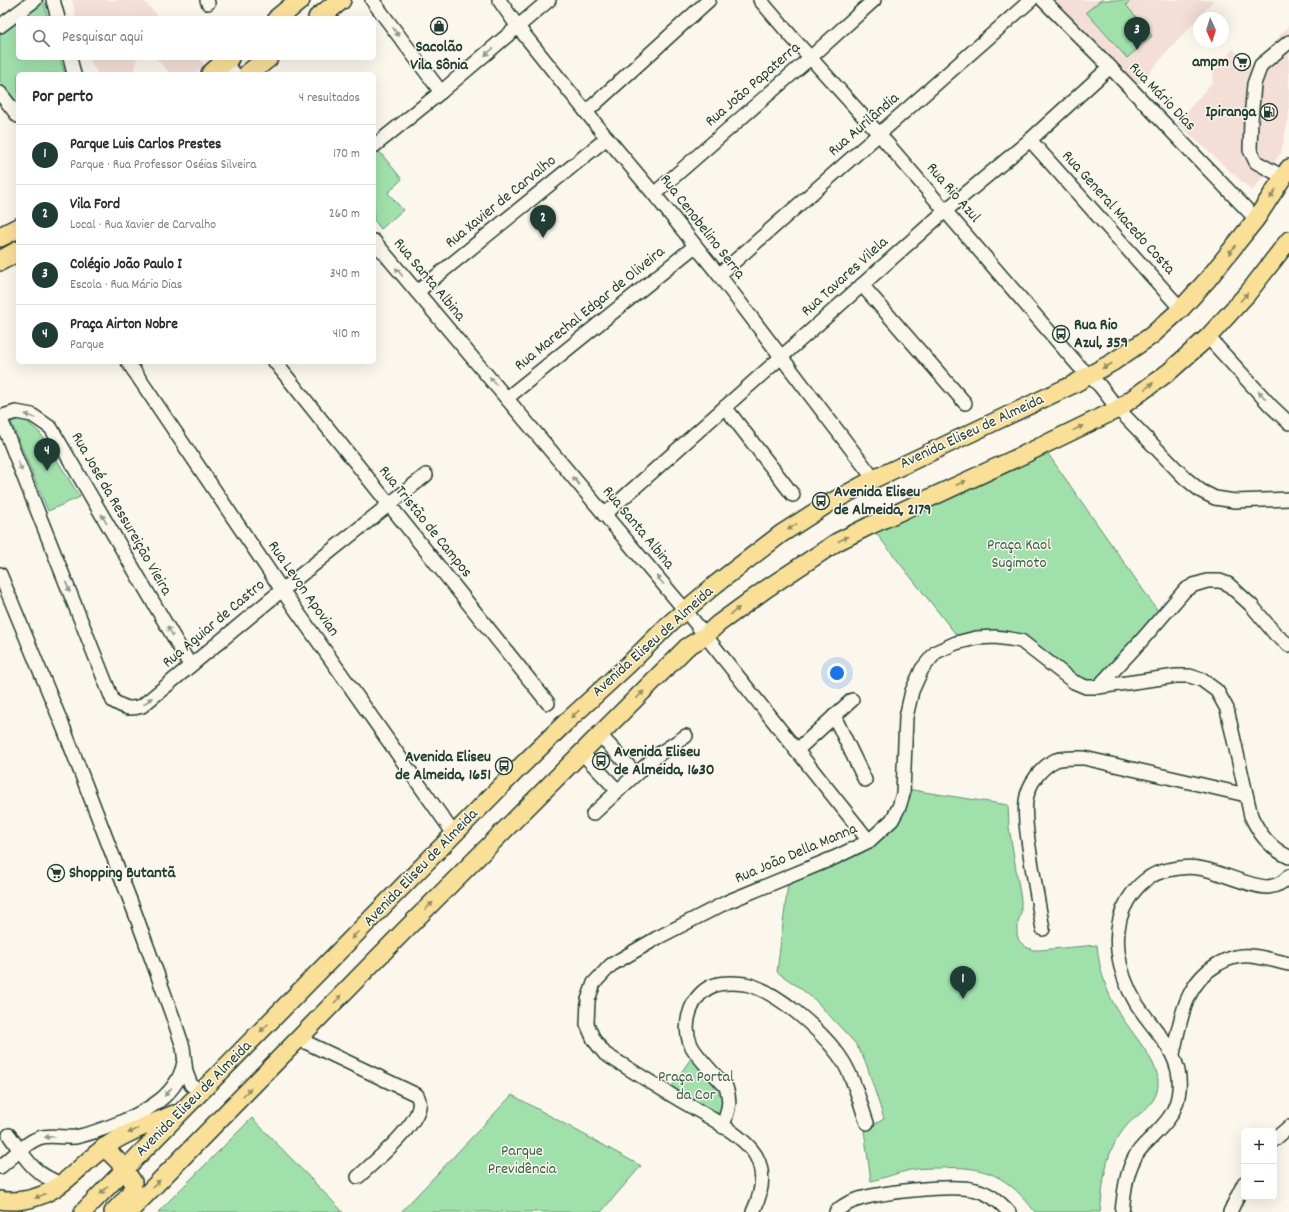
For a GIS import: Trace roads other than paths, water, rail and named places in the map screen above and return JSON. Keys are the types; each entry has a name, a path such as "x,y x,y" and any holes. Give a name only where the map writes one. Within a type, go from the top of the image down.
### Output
{"highway":[{"path":"280,16 300,0"},
{"path":"320,16 340,0"},
{"path":"0,237 16,229"},
{"path":"0,261 16,252"}],"main road":[{"name":"Avenida Eliseu de Almeida","path":"83,1212 564,724 685,610 781,534 826,505 874,479 1072,385 1136,348 1181,309 1208,280 1256,219 1286,172"},
{"name":"Avenida Eliseu de Almeida","path":"128,1212 299,1040 406,929 687,647 705,636 718,624 766,589 837,542 1118,409 1170,371 1208,337 1248,293 1288,245"},
{"path":"0,1200 17,1201 34,1198 51,1192 104,1147 119,1138 182,1110"},
{"path":"104,1147 125,1169 133,1182 130,1193 113,1212"}],"street":[{"path":"0,26 35,0"},
{"path":"53,0 57,16"},
{"path":"373,0 440,92"},
{"name":"Rua Cenobelino Serra","path":"499,0 586,112 719,275 874,479"},
{"path":"376,144 549,0"},
{"path":"586,112 709,0"},
{"name":"Rua Rio Azul","path":"760,0 946,210 1078,365 1100,386 1118,409 1185,478 1201,491 1215,498 1235,501 1289,499"},
{"name":"Rua João Papaterra","path":"654,194 874,0"},
{"name":"Rua Aurilândia","path":"719,275 1031,0"},
{"name":"Rua Mário Dias","path":"1043,0 1110,67 1256,219"},
{"path":"1286,172 1256,162 1250,150 1254,84 1260,65 1289,42"},
{"path":"70,60 74,72"},
{"name":"Rua Tavares Vilela","path":"604,515 946,210 1030,140 1110,67"},
{"path":"0,93 16,113"},
{"name":"Rua Xavier de Carvalho","path":"416,292 607,138"},
{"name":"Rua General Macedo Costa","path":"1030,140 1181,309"},
{"name":"Rua Santa Albina","path":"376,243 685,610 869,841"},
{"name":"Rua Marechal Edgar de Oliveira","path":"507,398 695,246"},
{"path":"862,285 965,403"},
{"path":"1208,337 1271,406 1289,423"},
{"name":"Rua Levon Apovian","path":"129,364 282,590 454,834"},
{"name":"Rua Tristão de Campos","path":"277,364 548,703"},
{"path":"725,407 793,494"},
{"name":"Rua José da Ressureição Vieira","path":"0,417 16,412 32,415 51,428 190,665"},
{"name":"Rua Aguiar de Castro","path":"0,417 114,701 123,707 133,709 142,706 282,590 426,475"},
{"path":"0,574 64,729 135,913 175,1023 185,1058 186,1072 191,1085 201,1091"},
{"path":"1098,687 1141,641 1185,590 1194,585 1207,581 1220,581 1228,584 1252,606 1276,635 1289,645"},
{"name":"Rua João Della Manna","path":"753,1212 759,1199 761,1170 756,1157 748,1146 723,1127 605,1054 594,1040 587,1024 588,1000 594,983 611,965 657,938 727,902 826,861 869,841 892,820 899,808 903,794 906,717 912,691 922,669 936,652 956,643 976,638 995,637 1021,641 1074,682 1086,687 1098,687 1176,676 1190,676 1202,680 1217,691 1227,709 1251,816 1264,840 1276,851 1289,857"},
{"path":"796,751 852,700"},
{"path":"834,716 865,780"},
{"path":"600,735 636,774"},
{"path":"593,814 659,754 686,736"},
{"path":"582,753 618,791"},
{"path":"1043,929 1025,818 1026,800 1031,786 1037,775 1047,765 1057,760 1084,758 1246,796"},
{"path":"1122,1212 1126,1182 1130,1168 1142,1147 1172,1116 1177,1103 1179,1090 1179,1077 1173,1054 1136,1003 1124,979 1117,937 1119,921 1123,908 1131,894 1152,875 1181,867 1204,869 1268,887 1284,881 1289,876"},
{"path":"1173,1054 1185,1004 1189,994 1199,978 1209,969 1223,961 1236,957 1249,956 1289,964"},
{"path":"723,1127 729,1106 729,1094 726,1087 694,1051 690,1044 687,1028 689,1014 696,998 715,984 729,983 746,984 772,995 822,1035 839,1055 849,1073 867,1123"},
{"path":"299,1040 417,1095 419,1108 408,1130 358,1178"},
{"path":"0,1168 30,1142 39,1138 49,1136 72,1137 89,1134 105,1129 150,1108 162,1100 180,1076 185,1058"},
{"path":"1277,1137 1289,1127"},
{"path":"9,1135 30,1164 40,1174 62,1184"},
{"path":"836,1212 850,1202 863,1198 900,1192 955,1187 978,1190 990,1196 1009,1212"},
{"path":"1230,1212 1241,1190"}],"place":[{"name":"Sacolão Vila Sônia","path":"439,26"},
{"name":"Colégio João Paulo I","path":"1137,50"},
{"name":"ampm","path":"1242,62"},
{"name":"Ipiranga","path":"1269,112"},
{"name":"Vila Ford","path":"543,238"},
{"name":"Rua Rio Azul, 359","path":"1061,334"},
{"name":"Praça Airton Nobre","path":"47,471"},
{"name":"Avenida Eliseu de Almeida, 2179","path":"821,501"},
{"name":"Avenida Eliseu de Almeida, 1630","path":"601,761"},
{"name":"Avenida Eliseu de Almeida, 1651","path":"504,766"},
{"name":"Shopping Butantã","path":"56,873"},
{"name":"Parque Luis Carlos Prestes","path":"963,999"}],"park label":[{"name":"Praça Kaol Sugimoto","path":"1019,554"},
{"name":"Praça Portal da Cor","path":"696,1086"},
{"name":"Parque Previdência","path":"522,1160"}]}
